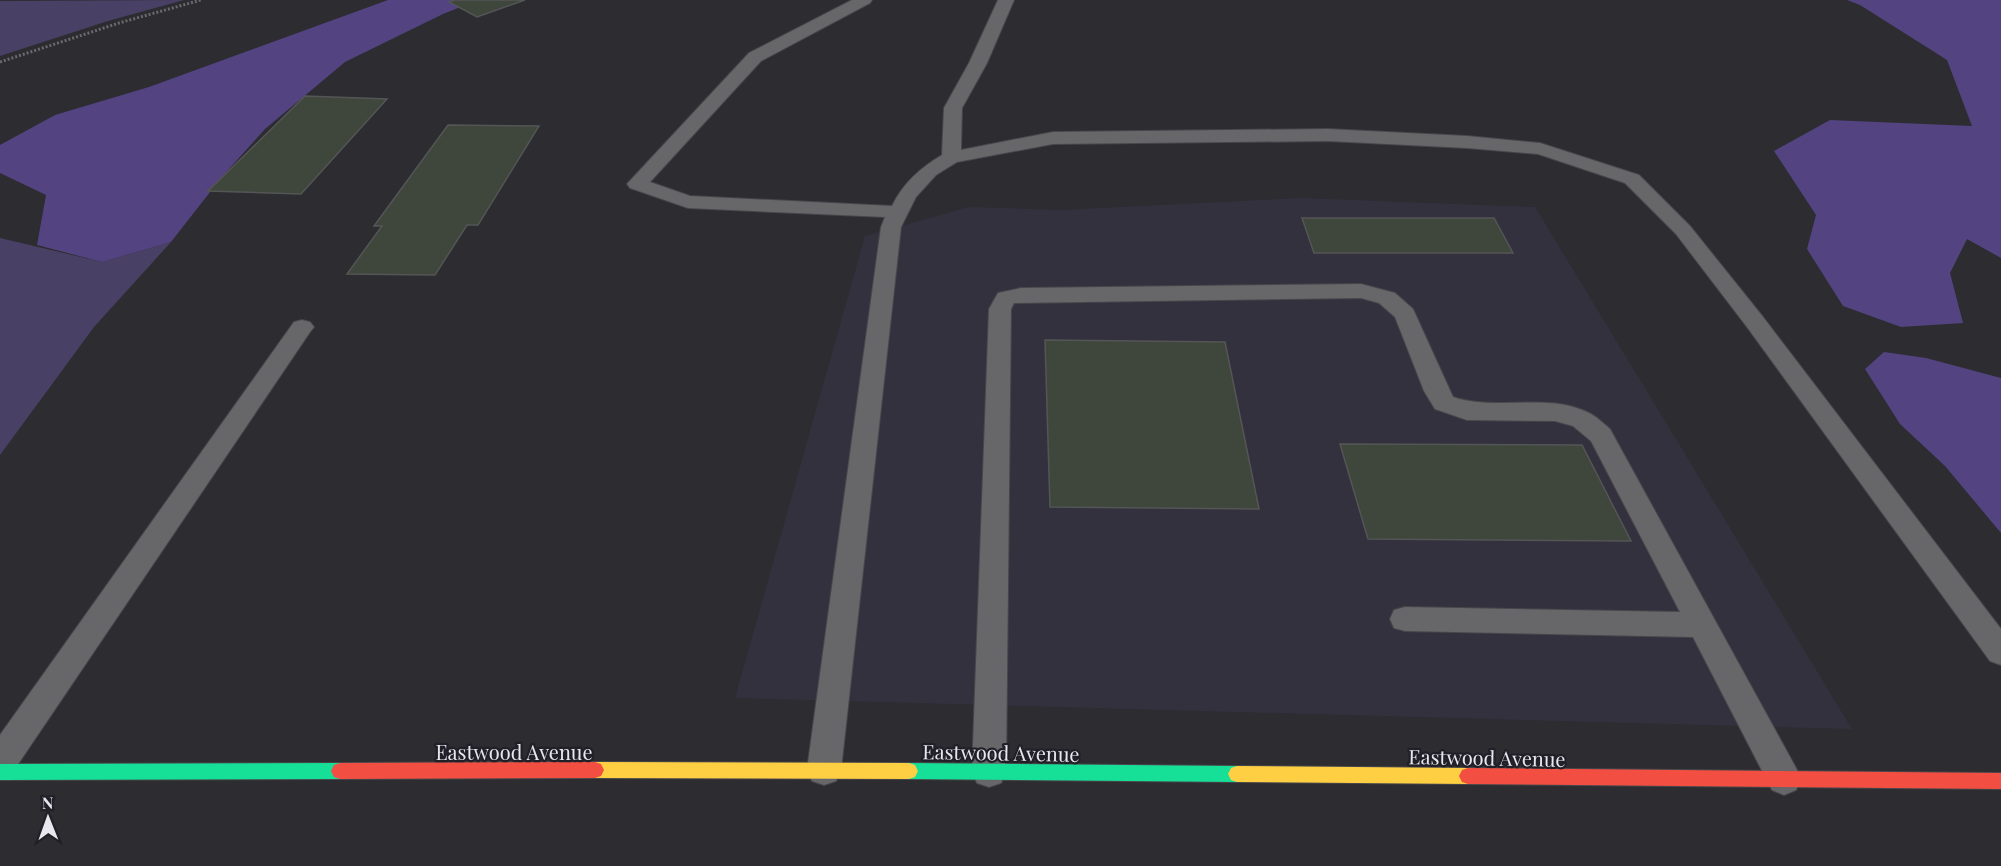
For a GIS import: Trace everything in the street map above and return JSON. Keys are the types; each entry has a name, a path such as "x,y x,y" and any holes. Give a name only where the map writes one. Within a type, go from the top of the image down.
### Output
{"street":[{"name":"Eastwood Avenue","path":"0,772 824,770 2001,781"}],"lane":[{"path":"864,0 755,57 638,184 688,202 898,212"},
{"path":"951,158 953,108 978,63 1006,0"},
{"path":"824,770 891,227 907,195 929,171 951,158 1053,138 1339,135 1467,142 1540,149 1632,179 1683,230 2001,652"},
{"path":"989,772 1000,309 1006,298 1021,295 1361,291 1388,298 1405,314 1436,391 1444,404 1467,411 1556,412 1582,420 1601,435 1784,779"},
{"path":"0,762 302,327"},
{"path":"1405,619 1702,625"}],"path":[{"path":"0,62 120,22 201,0"}],"shaded area":[{"path":"184,0 108,21 0,56 0,1"},
{"path":"388,0 478,0 443,14 345,62 265,129 221,178 171,242 102,262 37,245 46,195 0,173 0,145 55,115 149,87"},
{"path":"1847,0 2001,0 2001,258 1967,239 1950,273 1963,323 1901,327 1843,306 1807,249 1816,215 1774,151 1830,120 1972,126 1947,60 1860,5"},
{"path":"1301,198 1535,207 1852,729 735,698 865,236 969,207 1062,210"},
{"path":"0,238 102,262 171,242 94,327 0,455"},
{"path":"1884,352 1926,358 2001,378 2001,533 1945,466 1900,424 1865,369"}],"building":[{"path":"455,0 525,0 477,17 449,2"},
{"path":"305,96 387,99 301,194 208,191"},
{"path":"448,125 539,126 478,225 467,225 435,275 347,274 382,226 374,226"},
{"path":"1302,218 1494,218 1513,253 1314,253"},
{"path":"1045,340 1225,342 1259,509 1050,507"},
{"path":"1340,444 1582,445 1631,541 1368,539"}],"traffic: fast":[{"path":"0,772 340,771"},
{"path":"909,771 1237,774"}],"traffic: slow":[{"path":"595,770 909,771"},
{"path":"1237,774 1468,776"}],"traffic: jam":[{"path":"340,771 595,770"},
{"path":"1468,776 2001,781"}]}
